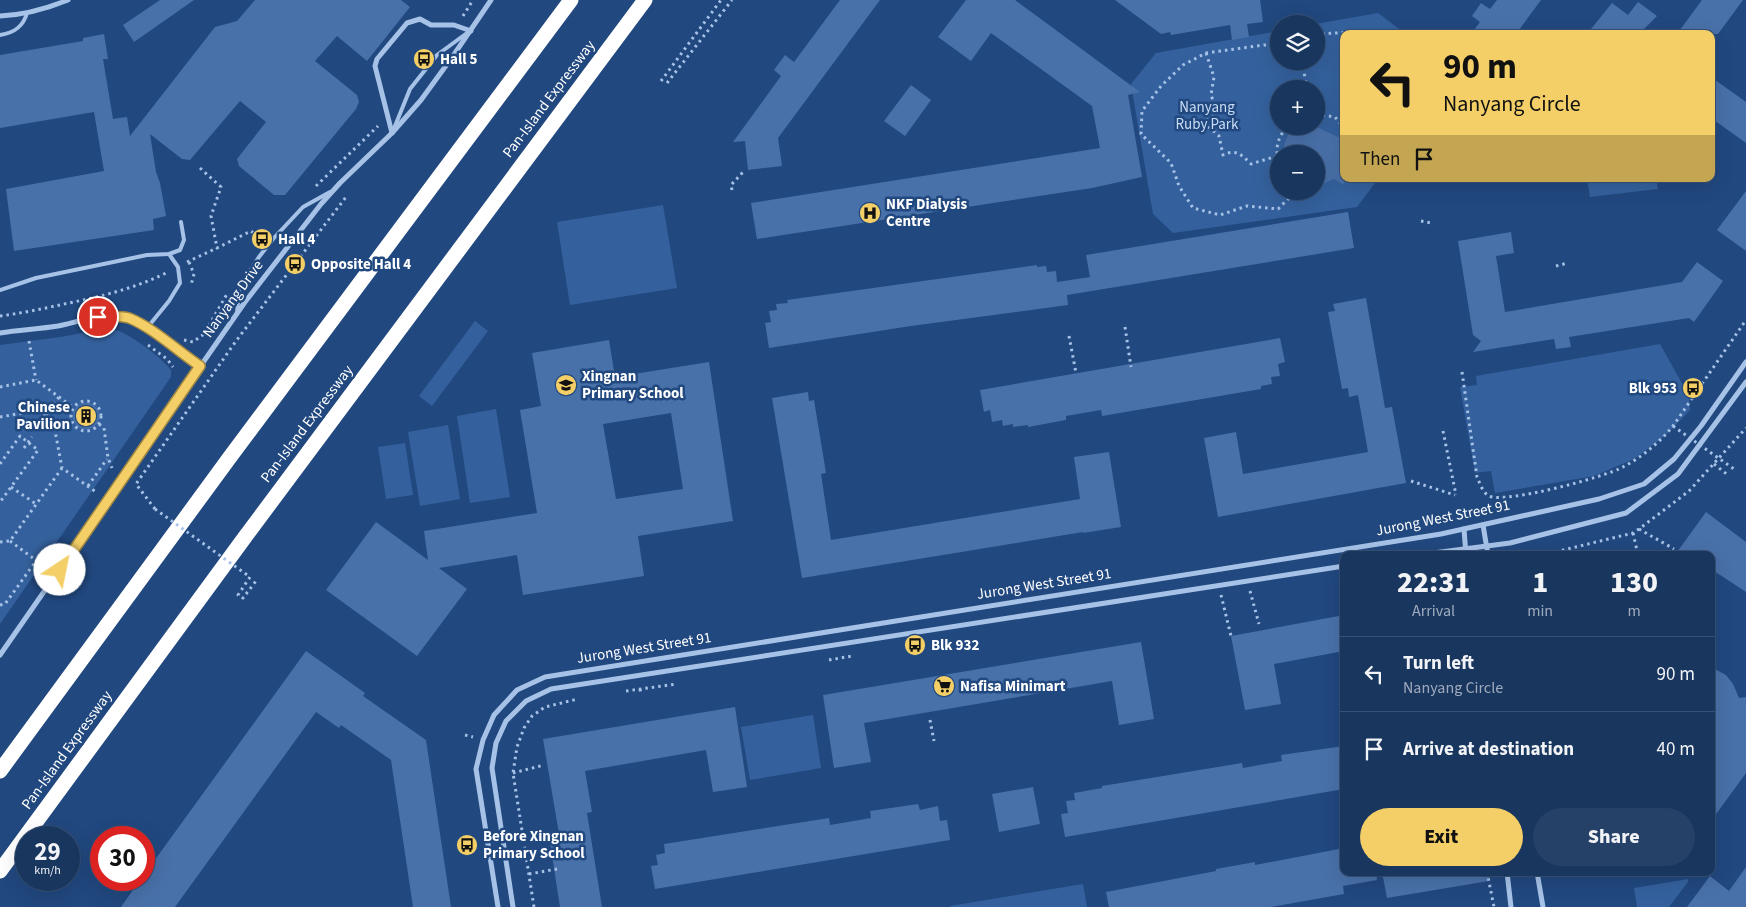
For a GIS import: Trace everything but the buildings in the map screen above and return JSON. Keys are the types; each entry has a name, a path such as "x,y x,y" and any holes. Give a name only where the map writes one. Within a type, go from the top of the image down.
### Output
{"highway":[{"path":"0,771 230,457 571,0"},
{"name":"Pan-Island Expressway","path":"36,826 645,0"},
{"name":"Pan-Island Expressway","path":"0,872 250,530 645,0"},
{"name":"Pan-Island Expressway","path":"0,872 15,853"}],"street":[{"path":"0,16 27,13 52,7 68,0"},
{"name":"Nanyang Drive","path":"0,655 237,314 321,204 340,183 392,134 436,81 491,0"},
{"path":"392,134 375,66 377,59 407,23 413,21 420,19 431,25 456,26 471,31"},
{"path":"0,333 56,326 98,317 118,316 128,318 147,328 200,366"},
{"name":"Jurong West Street 91","path":"498,907 476,769 483,740 494,715 517,690 545,677 1432,535 1599,499 1644,484 1674,459 1701,426 1746,362"},
{"path":"1445,551 1510,543 1626,514 1678,474 1746,382"},
{"path":"1484,524 1487,551"},
{"path":"1464,529 1466,548"},
{"name":"Jurong West Street 91","path":"513,907 492,768 496,743 506,721 526,701 551,689 1340,567"},
{"path":"1507,876 1511,907"},
{"path":"1537,876 1541,907"}],"lane":[{"path":"0,35 9,34 18,29 24,23 27,13"},
{"path":"392,134 410,89 437,55 471,31"},
{"path":"237,314 239,288 268,245 303,207 334,190"},
{"path":"0,290 36,278 147,255 169,254 180,250 184,240 181,222"},
{"path":"147,328 180,284 178,267 169,254"}],"path":[{"path":"456,26 473,0"},
{"path":"661,81 721,0"},
{"path":"666,84 732,0"},
{"path":"1325,34 1340,33"},
{"path":"1270,45 1206,53 1183,64 1161,86 1142,111 1141,134 1171,163 1179,186 1193,208 1220,214 1247,206 1278,209 1287,200"},
{"path":"1206,53 1214,77 1211,96 1215,106 1213,117 1203,122 1219,136 1223,155 1231,152 1241,155 1251,164 1270,160"},
{"path":"1325,115 1335,117 1340,123"},
{"path":"200,168 221,187 211,216 217,248"},
{"path":"732,190 732,185 744,171"},
{"path":"256,581 242,598 238,595 250,577 155,509 136,484 236,341 349,193 330,173 315,187"},
{"path":"1421,221 1431,223"},
{"path":"0,316 24,313 110,294 155,278 251,231 262,239 257,246"},
{"path":"189,261 194,274 191,286"},
{"path":"1556,266 1568,263"},
{"path":"183,340 193,342 204,334 229,290"},
{"path":"1462,372 1477,477 1482,489 1488,495 1496,498 1545,490 1596,478 1620,468 1641,456 1673,426 1746,320"},
{"path":"1125,327 1131,366"},
{"path":"1069,336 1076,374"},
{"path":"28,339 37,338"},
{"path":"146,343 167,359 173,367"},
{"path":"30,345 36,380 74,408"},
{"path":"0,387 36,380"},
{"path":"46,415 59,397"},
{"path":"90,400 100,407 102,419 95,430 83,432 73,425 70,413 74,408 78,403 90,400"},
{"path":"0,418 39,410 54,420 62,468 10,541"},
{"path":"99,424 104,428 108,458 112,468"},
{"path":"1673,426 1734,469"},
{"path":"1559,551 1633,533 1689,491 1746,428"},
{"path":"1411,481 1456,495 1443,431"},
{"path":"0,464 20,436 38,450 0,502"},
{"path":"24,448 32,438"},
{"path":"88,486 108,458"},
{"path":"1714,464 1729,476"},
{"path":"62,468 96,492"},
{"path":"11,487 36,504"},
{"path":"1639,529 1674,549"},
{"path":"1633,533 1637,551"},
{"path":"0,542 10,541 45,567"},
{"path":"0,605 5,604 36,561"},
{"path":"1250,590 1259,624"},
{"path":"1221,595 1231,636"},
{"path":"622,692 685,682"},
{"path":"640,690 641,695"},
{"path":"534,907 513,773 517,747 524,728 532,716 545,707 585,697"},
{"path":"930,720 934,741"},
{"path":"513,773 544,765"},
{"path":"528,874 557,869"},
{"path":"1487,876 1494,907"}],"green space":[{"name":"Nanyang Ruby Park","path":"1378,13 1401,30 1340,30 1340,182 1376,182 1357,207 1173,233 1153,214 1131,84 1156,53 1270,33 1270,70 1325,70 1325,22"},
{"path":"1588,182 1657,182 1658,189 1590,197"},
{"path":"663,205 677,288 570,305 557,222"},
{"path":"475,321 488,331 432,406 419,396"},
{"path":"103,329 117,330 140,343 167,365 171,370 171,377 0,624 0,345"},
{"path":"1660,344 1689,396 1690,410 1665,436 1634,459 1594,476 1495,493 1491,471 1475,473 1460,387 1477,385 1476,376"},
{"path":"496,409 510,497 470,503 457,416"},
{"path":"448,425 460,499 420,506 408,432"},
{"path":"405,443 413,495 386,499 378,447"},
{"path":"813,715 821,768 750,780 741,727"},
{"path":"1688,879 1688,882 1669,907 1637,907 1634,888"},
{"path":"1083,884 1087,907 950,907 950,906"}],"place":[{"name":"Hall 5","path":"424,59"},
{"name":"NKF Dialysis Centre","path":"870,213"},
{"name":"Hall 4","path":"262,239"},
{"name":"Opposite Hall 4","path":"295,264"},
{"name":"Xingnan Primary School","path":"566,385"},
{"name":"Blk 953","path":"1693,388"},
{"name":"Chinese Pavilion","path":"86,416"},
{"name":"Blk 932","path":"915,645"},
{"name":"Nafisa Minimart","path":"944,686"},
{"name":"Before Xingnan Primary School","path":"467,845"}],"route":[{"path":"60,570 200,366 147,328 128,318 118,316 98,317"}]}
